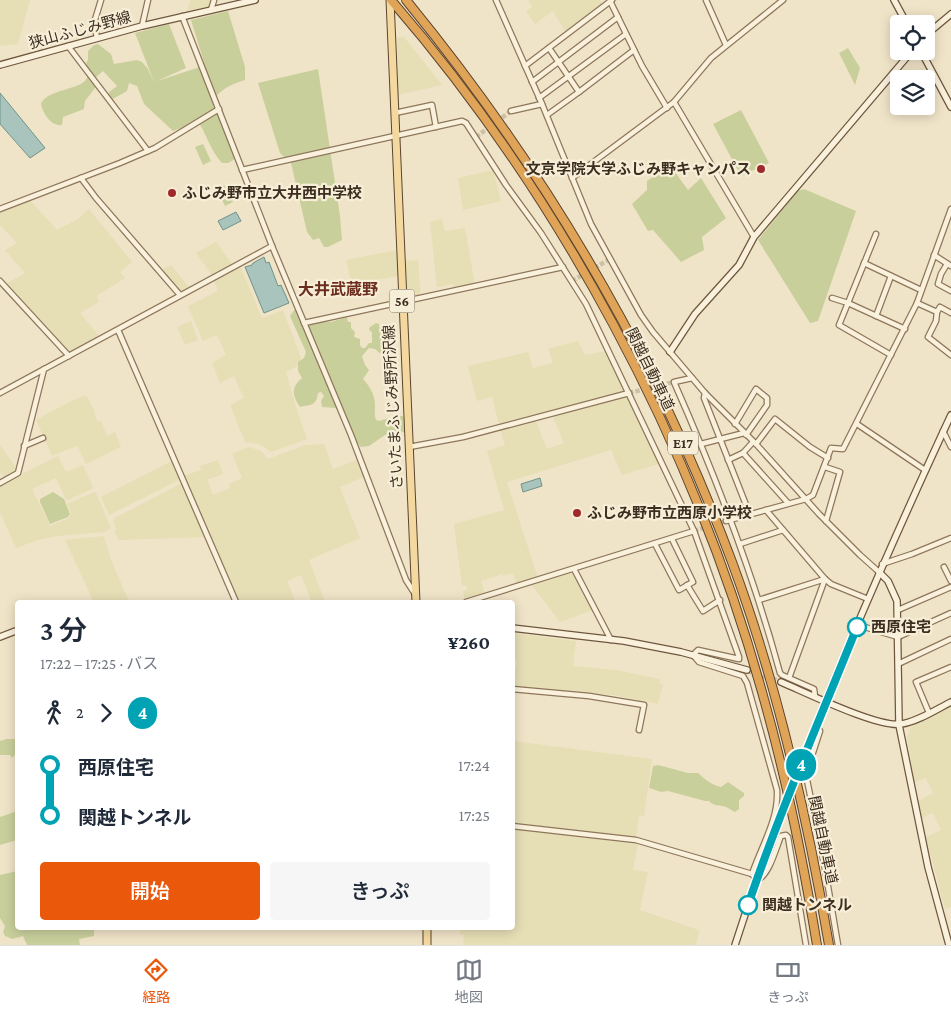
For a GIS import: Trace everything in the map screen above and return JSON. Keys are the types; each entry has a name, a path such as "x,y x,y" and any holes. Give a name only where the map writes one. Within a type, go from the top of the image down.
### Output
{"highway":[{"name":"関越自動車道","path":"390,0 484,118 548,212 609,317 678,459 722,569 762,690 800,844 817,945"},
{"name":"関越自動車道","path":"406,0 494,113 557,207 619,312 673,420 704,490 733,565 772,686 798,787 829,945"}],"main road":[{"name":"さいたまふじみ野所沢線","path":"390,0 416,599"},
{"path":"426,930 427,945"}],"street":[{"path":"97,38 94,23 101,0"},
{"path":"142,26 148,0"},
{"path":"211,10 214,0"},
{"name":"狭山ふじみ野線","path":"0,65 142,26 255,0"},
{"path":"496,0 542,104 591,224 640,315 705,393 826,521 884,576 895,593 898,610 899,725 928,867 949,945"},
{"path":"706,0 726,45"},
{"path":"572,178 674,102 711,58 783,0"},
{"path":"894,0 902,15"},
{"path":"525,66 608,1 666,108"},
{"path":"935,27 951,14"},
{"path":"182,16 272,246 351,436 406,580 416,599"},
{"path":"532,82 618,17"},
{"path":"539,98 626,34"},
{"path":"68,46 148,151"},
{"path":"549,48 579,92"},
{"path":"546,115 634,50"},
{"path":"670,352 695,314 740,265 754,237 904,60"},
{"path":"927,60 951,107"},
{"path":"674,102 754,237"},
{"path":"511,111 542,104"},
{"path":"395,113 432,105 436,127"},
{"path":"0,209 148,151 219,109"},
{"path":"242,170 436,127 462,122 466,123 586,304 694,532 720,600 739,659 703,650 698,650 693,654"},
{"path":"81,178 180,296"},
{"path":"728,520 788,503 806,500 813,495 831,448 843,449 905,329 917,303 951,209"},
{"path":"876,234 839,325 891,355"},
{"path":"0,393 272,246"},
{"path":"934,254 949,265 938,284 951,290"},
{"path":"864,263 921,290"},
{"path":"304,324 563,267"},
{"path":"876,316 891,276"},
{"path":"0,281 69,356"},
{"path":"832,298 905,329"},
{"path":"917,303 937,312"},
{"path":"951,312 940,307 928,337 951,355"},
{"path":"118,330 235,600"},
{"path":"0,483 18,473 44,369"},
{"path":"692,378 674,382 701,444 728,520 740,544 780,673 814,689 815,696"},
{"path":"701,444 745,434 767,405 767,398 756,389 736,424"},
{"path":"409,448 463,437 629,393"},
{"path":"705,393 704,398 750,514"},
{"path":"802,761 882,564 951,415"},
{"path":"728,460 743,453 775,419 810,447 828,458"},
{"path":"857,424 925,470"},
{"path":"944,431 951,447"},
{"path":"24,446 43,438"},
{"path":"743,453 788,503"},
{"path":"825,467 840,472 826,521"},
{"path":"766,510 826,579 832,584 868,599"},
{"path":"740,544 783,530"},
{"path":"473,600 694,532"},
{"path":"882,564 951,538"},
{"path":"655,544 679,590 693,582 672,539"},
{"path":"944,568 951,581"},
{"path":"574,569 611,640"},
{"path":"758,600 826,579"},
{"path":"789,678 826,579"},
{"path":"687,585 703,611 720,600"},
{"path":"898,610 951,587"},
{"path":"858,625 898,637 951,613"},
{"path":"515,628 611,640 693,654 747,670"},
{"path":"0,637 15,631"},
{"path":"898,664 951,639"},
{"path":"693,654 699,662 743,676 752,698 766,747 777,790 778,802 776,813 752,874"},
{"path":"929,713 916,682 951,666"},
{"path":"780,682 863,716 899,725 951,702"},
{"path":"515,689 589,696 644,705 639,730"},
{"path":"816,725 820,731 807,771 806,780 824,863 838,945"},
{"path":"735,945 782,813"},
{"path":"515,826 636,840 752,874 757,880"},
{"path":"757,880 766,873 780,836 786,835 788,837 806,945"}],"shaded area":[{"path":"0,0 30,0 18,44 0,46"},
{"path":"190,0 212,0 209,6 187,11"},
{"path":"528,0 600,0 603,5 566,32 553,11 535,24 526,11 532,7"},
{"path":"397,37 404,37 442,85 398,95"},
{"path":"493,170 501,201 463,210 458,178"},
{"path":"30,200 57,230 78,219 89,209 132,262 120,272 125,278 98,295 99,302 80,313 99,336 69,353 6,284 25,273 5,250 17,243 0,225 0,212"},
{"path":"442,219 445,231 465,228 475,285 454,290 453,284 437,287 430,222"},
{"path":"216,242 232,264 212,275 196,253"},
{"path":"397,250 398,276 369,281 370,286 353,290 346,260"},
{"path":"418,260 421,297 407,301 405,261"},
{"path":"171,265 189,287 183,291 179,291 162,270"},
{"path":"240,266 262,318 283,310 301,358 301,364 286,372 307,439 271,452 261,445 245,442 230,405 244,398 234,376 220,383 212,363 226,355 217,335 203,341 188,306 218,291 214,281"},
{"path":"191,321 198,340 185,345 177,327"},
{"path":"578,341 585,355 606,351 625,392 499,425 492,397 477,401 468,366 528,352 533,368 553,363 548,349"},
{"path":"86,395 94,410 97,422 101,421 107,436 115,432 121,447 86,464 76,446 52,456 36,420"},
{"path":"627,397 662,463 622,475 611,450 507,482 538,578 517,585 513,573 503,576 503,574 481,581 485,594 465,600 463,591 467,590 466,585 462,586 454,524 504,510 487,451 505,445 500,429 535,419 547,449 564,443 552,415"},
{"path":"324,444 333,469 356,460 364,477 340,487 360,538 309,560 324,600 311,600 301,575 287,581 295,600 238,600 183,476 201,470 200,466 218,460 223,474 207,480 213,495 230,488 229,484 242,478 232,454 249,447 261,451 268,459 305,445"},
{"path":"0,445 16,468 16,471 4,477 0,472"},
{"path":"58,456 66,472 83,465 93,487 68,500 66,500 56,478 32,489 50,526 69,518 71,513 67,504 94,492 111,528 104,532 57,536 38,540 16,548 0,512 0,485"},
{"path":"172,461 179,480 109,515 101,497"},
{"path":"182,483 206,537 119,540 114,531 116,529 113,521 115,518"},
{"path":"104,536 111,560 128,600 93,600 65,540"},
{"path":"570,573 574,574 593,610 560,622 532,585"},
{"path":"515,633 576,641 573,666 616,670 660,679 659,683 663,684 658,704 613,695 515,687 517,660 515,660"},
{"path":"951,705 951,907 945,909 926,837 941,830 933,813 922,818 918,801 933,793 926,778 914,782 907,737 912,725"},
{"path":"515,741 652,759 644,816 639,815 636,838 515,823"},
{"path":"515,829 638,844 633,870 648,872 640,910 696,929 699,932 696,945 463,945 464,935 460,934 460,930 515,930"}],"green space":[{"path":"228,11 245,67 245,80 219,93 213,101 235,159 228,163 222,163 218,158 196,119 184,127 173,131 144,104 137,86 129,83 127,91 111,100 108,96 109,92 117,86 103,71 96,77 98,84 85,101 84,109 63,117 62,125 54,124 43,111 41,103 46,98 81,84 86,80 88,74 86,63 88,51 94,45 98,44 111,54 114,64 137,60 142,62 148,69 154,82 135,33 169,24 186,68 157,81 197,68 204,62 191,20"},
{"path":"848,48 860,68 855,85 839,53"},
{"path":"318,69 342,240 328,247 324,247 319,238 313,240 307,232 291,163 280,153 258,83"},
{"path":"741,110 769,163 741,176 713,124"},
{"path":"203,144 211,161 203,165 195,147"},
{"path":"667,167 672,168 688,190 701,178 726,218 702,237 704,250 681,262 653,230 648,231 632,204 647,190 647,181"},
{"path":"224,185 233,202 225,206 217,189"},
{"path":"804,189 856,211 818,321 810,323 758,240 798,191"},
{"path":"295,309 301,310 311,324 331,322 347,317 348,322 351,322 351,328 355,332 354,337 360,339 362,348 372,343 372,332 369,328 376,323 379,324 381,338 387,347 388,365 386,369 382,369 382,355 375,349 369,348 362,356 369,370 363,379 374,397 376,420 403,416 406,424 405,432 385,435 369,446 361,447 350,427 336,408 322,407 321,401 324,396 321,392 318,393 314,403 300,407 295,399 294,388 302,378 298,371 298,362 304,358 306,352 290,316"},
{"path":"53,492 64,499 70,514 68,517 50,524 40,499"},
{"path":"15,739 15,755 12,758 10,755 0,755 0,741"},
{"path":"658,765 688,773 698,773 706,780 721,787 728,782 744,793 744,796 739,800 739,809 735,812 709,801 649,788 653,766"},
{"path":"15,812 15,841 0,845 0,817"},
{"path":"15,871 15,930 94,930 94,936 79,939 80,945 27,945 23,936 12,939 5,936 3,932 5,926 0,918 0,875"}],"water":[{"path":"0,93 45,148 30,158 0,124"},
{"path":"236,212 241,221 223,230 218,221"},
{"path":"264,257 266,263 269,262 278,286 281,285 289,303 264,313 245,267"},
{"path":"540,478 542,486 523,492 521,484"}],"tunnel":[{"path":"476,137 511,111"},
{"path":"572,281 610,259"},
{"path":"629,393 674,382"},
{"path":"694,531 726,521"},
{"path":"747,670 781,682"},
{"path":"782,813 802,761"}],"bus line":[{"name":"4","path":"748,905 761,866 826,700 857,627"}],"place":[{"name":"文京学院大学ふじみ野キャンパス","path":"761,169"},
{"name":"ふじみ野市立大井西中学校","path":"172,193"},
{"name":"ふじみ野市立西原小学校","path":"577,513"},
{"name":"西原住宅","path":"857,627"},
{"name":"関越トンネル","path":"748,905"}],"district":[{"name":"大井武蔵野","path":"338,289"}]}
